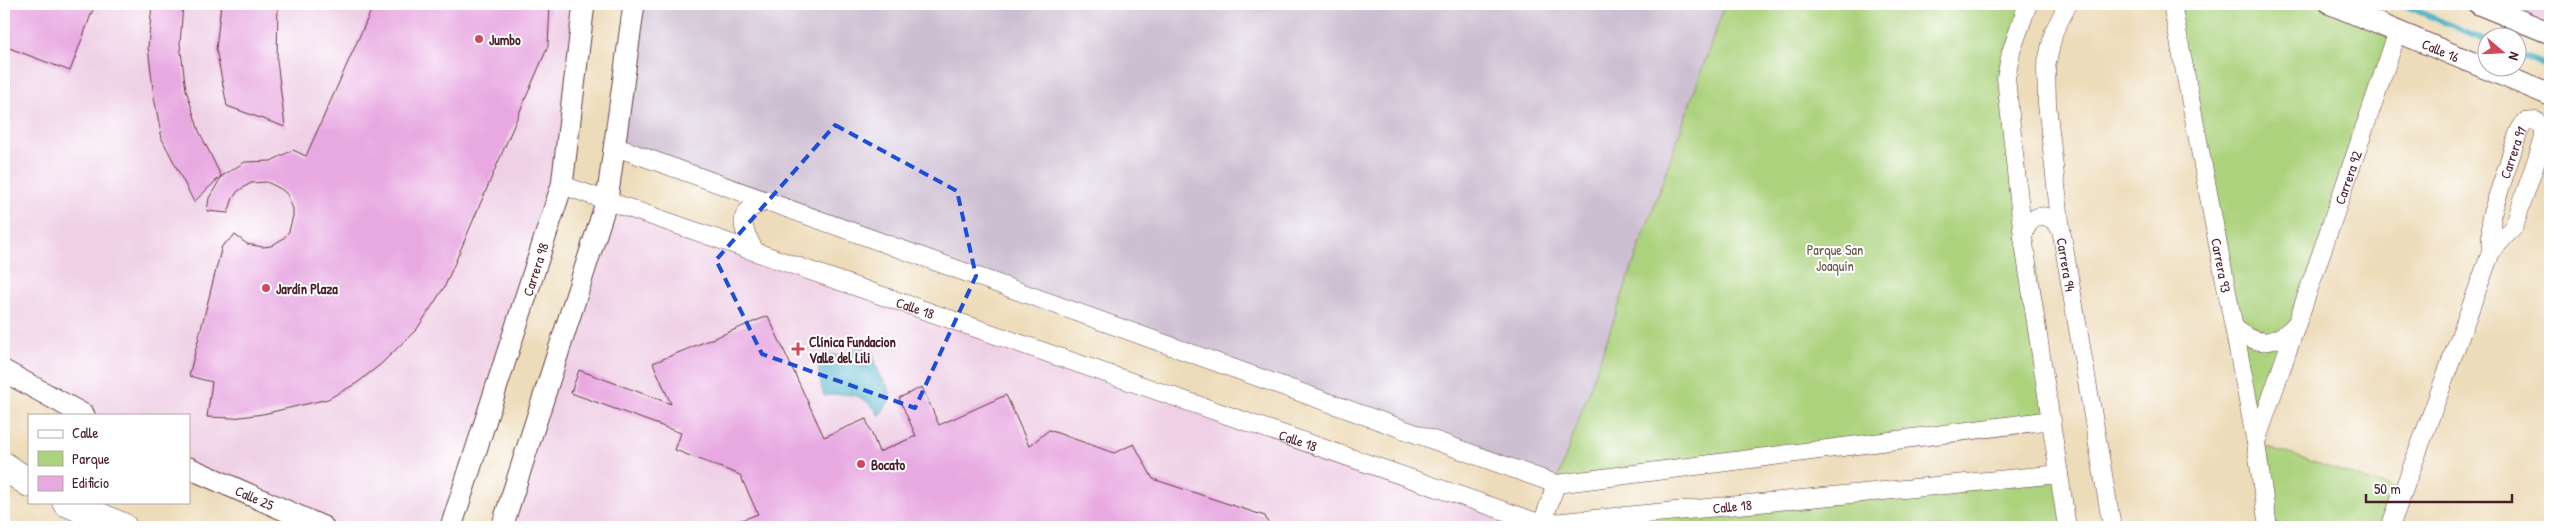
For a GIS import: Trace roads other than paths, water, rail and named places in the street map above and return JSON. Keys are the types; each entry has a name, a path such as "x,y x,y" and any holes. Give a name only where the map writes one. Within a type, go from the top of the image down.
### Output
{"highway":[{"path":"4,466 28,482"},
{"path":"71,504 123,527"}],"street":[{"name":"Carrera 98","path":"451,527 562,185 584,4"},
{"path":"502,527 608,200 634,4"},
{"path":"2028,4 2011,52 2006,78 2023,237 2067,527"},
{"name":"Carrera 94","path":"2068,4 2054,31 2046,67 2047,104 2061,230 2112,527"},
{"name":"Carrera 93","path":"2172,4 2235,328 2256,443 2268,527"},
{"name":"Calle 16","path":"2331,4 2550,95"},
{"path":"2479,4 2550,34"},
{"name":"Carrera 92","path":"2256,443 2398,32"},
{"name":"Carrera 91","path":"2390,527 2490,252 2491,216 2519,131 2525,122 2536,121 2544,128 2544,138 2514,226 2490,252"},
{"path":"616,147 1556,484 2052,420"},
{"name":"Calle 18","path":"562,185 1542,526 2059,474"},
{"path":"755,251 744,232 743,223 746,213 752,205 768,201"},
{"path":"2023,237 2026,226 2034,218 2045,216 2056,220 2061,230"},
{"path":"2235,328 2246,338 2260,342 2274,341 2287,334 2297,324"},
{"path":"4,371 82,414"},
{"name":"Calle 25","path":"190,468 323,527"},
{"path":"1542,526 1556,484"}],"water":[{"path":"857,348 866,348 873,353 879,373 890,391 889,402 879,416 869,403 856,396 841,394 824,396 819,378 821,360 833,355 845,356"}],"waterway":[{"path":"2401,4 2476,36"},
{"path":"2526,57 2550,67"}],"place":[{"name":"Jumbo","path":"479,39"},
{"name":"Jardín Plaza","path":"266,288"},
{"name":"Clínica Fundacion Valle del Lili","path":"798,349"},
{"name":"Bocato","path":"861,464"}],"park label":[{"name":"Parque San Joaquín","path":"1835,258"}]}
